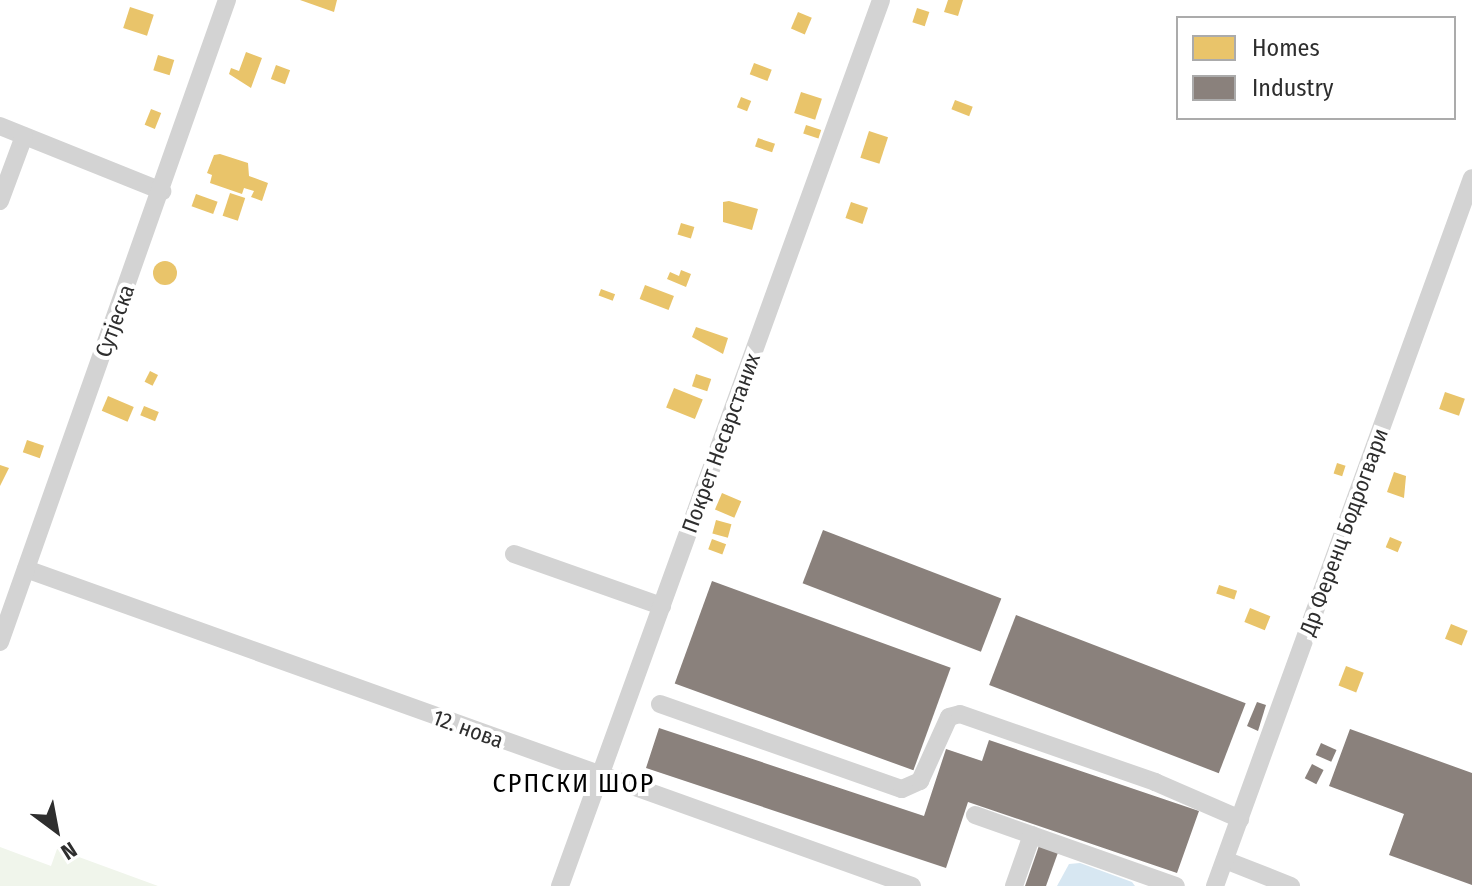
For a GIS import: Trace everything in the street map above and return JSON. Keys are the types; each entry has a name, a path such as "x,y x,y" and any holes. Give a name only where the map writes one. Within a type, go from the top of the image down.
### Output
{"street":[{"name":"Сутјеска","path":"0,642 227,0"},
{"name":"Покрет Несврстаних","path":"560,886 881,0"},
{"path":"0,126 162,191"},
{"path":"0,201 24,136"},
{"name":"Др Ференц Бодрогвари","path":"1215,886 1472,178"},
{"path":"514,554 662,606"},
{"name":"12. нова","path":"26,569 912,886"},
{"path":"660,704 902,789 920,781 949,717 976,717 1155,782 1240,819"},
{"path":"975,815 1176,886"},
{"path":"1014,886 1032,835"},
{"path":"1225,860 1291,886"}],"shaded area":[{"path":"0,847 51,866 57,849 158,886 0,886"},
{"path":"1080,863 1132,882 1135,886 1057,886 1069,864"}],"building: Homes":[{"path":"300,0 337,0 334,12"},
{"path":"948,0 963,0 958,16 944,12"},
{"path":"130,7 154,15 147,36 123,28"},
{"path":"917,8 929,12 925,26 912,22"},
{"path":"798,12 812,18 805,34 791,29"},
{"path":"246,52 262,58 251,88 229,74 231,68 239,71"},
{"path":"158,55 174,60 170,75 153,70"},
{"path":"754,63 772,70 767,81 750,74"},
{"path":"276,65 290,70 285,84 271,79"},
{"path":"801,92 822,99 815,120 794,113"},
{"path":"741,97 751,101 747,111 737,107"},
{"path":"955,100 973,107 969,116 951,109"},
{"path":"151,109 161,113 155,129 145,125"},
{"path":"806,125 821,130 818,139 803,134"},
{"path":"869,131 888,137 879,164 860,158"},
{"path":"758,138 775,144 772,152 755,147"},
{"path":"214,155 248,163 249,176 268,183 262,201 251,197 254,191 244,188 242,194 210,183 212,175 207,173"},
{"path":"230,193 245,198 238,221 223,216"},
{"path":"196,194 218,202 213,214 192,206"},
{"path":"723,202 758,209 752,230 723,222"},
{"path":"851,202 868,208 862,224 845,218"},
{"path":"681,223 694,227 691,239 677,234"},
{"path":"165,261 176,268 177,273 170,284 165,285 154,278 153,273 160,262"},
{"path":"681,270 691,274 686,287 667,279 670,272 679,276"},
{"path":"645,285 674,296 669,310 640,299"},
{"path":"601,289 615,294 613,301 599,296"},
{"path":"696,327 728,338 723,354 692,337"},
{"path":"150,371 158,375 153,386 145,382"},
{"path":"696,374 711,379 707,391 692,386"},
{"path":"674,388 703,400 695,419 666,407"},
{"path":"1445,392 1465,399 1459,416 1439,409"},
{"path":"108,396 134,407 128,422 102,411"},
{"path":"144,406 159,412 155,421 140,415"},
{"path":"27,440 44,446 40,458 23,452"},
{"path":"1337,463 1346,466 1342,476 1334,473"},
{"path":"0,465 9,468 0,486"},
{"path":"1394,472 1406,476 1404,498 1387,492"},
{"path":"722,493 741,501 734,518 715,510"},
{"path":"716,520 731,524 728,538 712,534"},
{"path":"1390,537 1402,542 1398,552 1386,547"},
{"path":"712,539 726,544 722,554 708,549"},
{"path":"1219,585 1237,591 1234,599 1216,594"},
{"path":"1250,608 1270,616 1265,630 1244,622"},
{"path":"1451,624 1468,631 1462,646 1445,639"},
{"path":"1346,666 1364,673 1356,692 1338,686"}],"building: Industry":[{"path":"823,530 1001,598 981,652 803,583"},
{"path":"712,581 951,668 913,770 675,683"},
{"path":"1016,615 1246,703 1219,773 989,685"},
{"path":"1257,702 1266,705 1258,731 1247,726"},
{"path":"659,728 924,816 946,749 982,761 989,740 1199,811 1177,873 968,802 946,868 646,768"},
{"path":"1350,729 1472,773 1472,885 1389,855 1404,814 1329,786"},
{"path":"1321,743 1337,750 1331,762 1316,755"},
{"path":"1312,764 1324,770 1316,784 1305,778"},
{"path":"1041,840 1060,847 1046,886 1025,886"}],"district":[{"name":"СРПСКИ ШОР","path":"574,784"}]}
